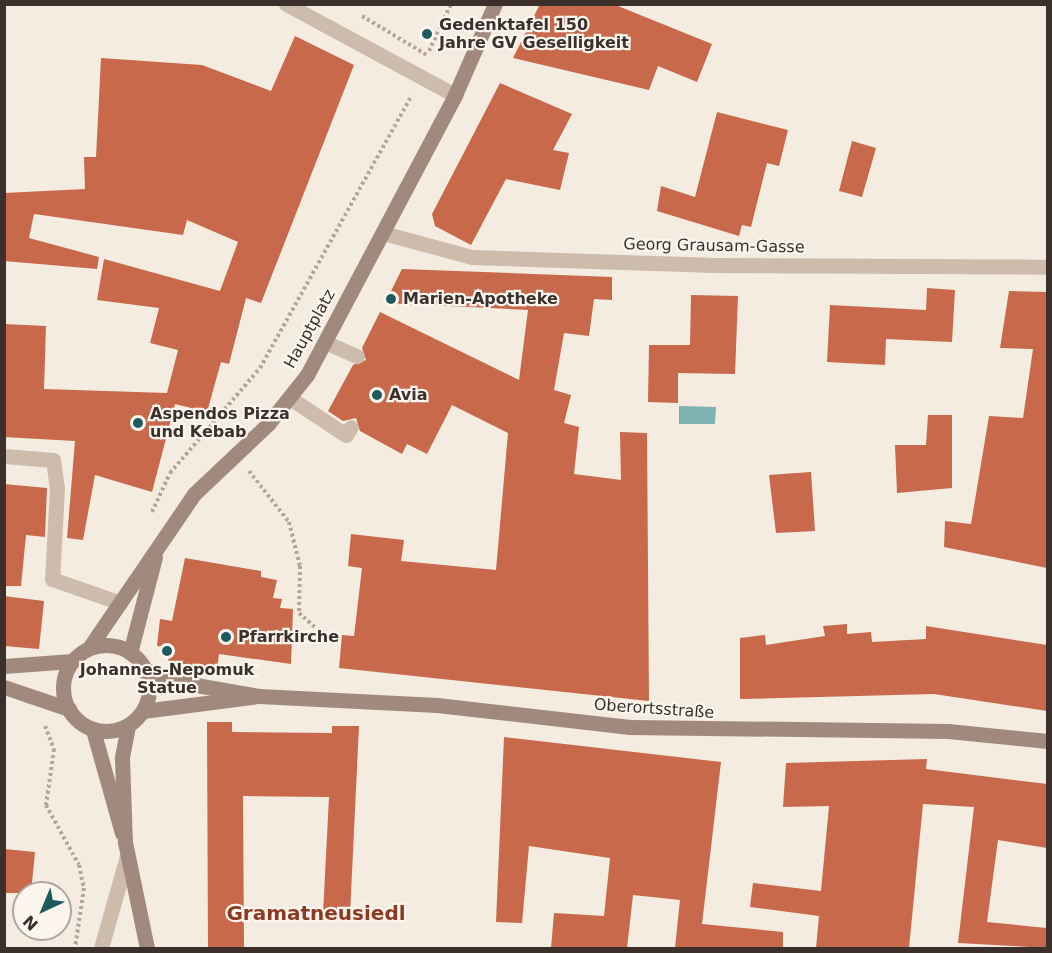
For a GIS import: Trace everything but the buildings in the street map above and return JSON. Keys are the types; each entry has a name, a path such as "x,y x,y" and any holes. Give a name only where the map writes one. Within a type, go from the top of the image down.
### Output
{"main road":[{"name":"Hauptplatz","path":"89,648 118,602 156,552 194,494 290,398 325,342 455,95 495,4"},
{"name":"Hauptplatz","path":"130,653 156,552"},
{"path":"69,709 64,680 72,661 89,648 111,645 130,653 144,669 149,690 143,711 128,726 122,758 126,849"},
{"path":"4,666 72,661"},
{"name":"Oberortsstraße","path":"144,669 167,680 259,696 437,705 684,731 948,731 1047,741"},
{"path":"4,687 69,709 93,729 107,794 126,849 147,948"},
{"name":"Oberortsstraße","path":"143,711 259,696"},
{"path":"93,729 128,726"}],"street":[{"path":"286,4 455,95"},
{"name":"Georg Grausam-Gasse","path":"383,233 472,257 708,265 1047,267"},
{"path":"325,342 357,356"},
{"path":"290,398 346,435 351,427"},
{"path":"4,456 53,460 57,488 52,579 118,602"},
{"path":"101,948 126,849"}],"path":[{"path":"150,516 170,473 260,368 422,76 429,51 451,4"},
{"path":"353,12 429,51"},
{"path":"234,455 289,522 300,566 299,613 317,629"},
{"path":"26,693 27,713 51,730 54,749 46,805 79,865 84,888 75,948"}],"water":[{"path":"679,406 716,407 715,424 679,424"}],"place":[{"name":"Gedenktafel 150 Jahre GV Geselligkeit","path":"427,34"},
{"name":"Marien-Apotheke","path":"391,299"},
{"name":"Avia","path":"377,395"},
{"name":"Aspendos Pizza und Kebab","path":"138,423"},
{"name":"Pfarrkirche","path":"226,637"},
{"name":"Johannes-Nepomuk Statue","path":"167,651"}],"district":[{"name":"Gramatneusiedl","path":"316,913"}]}
